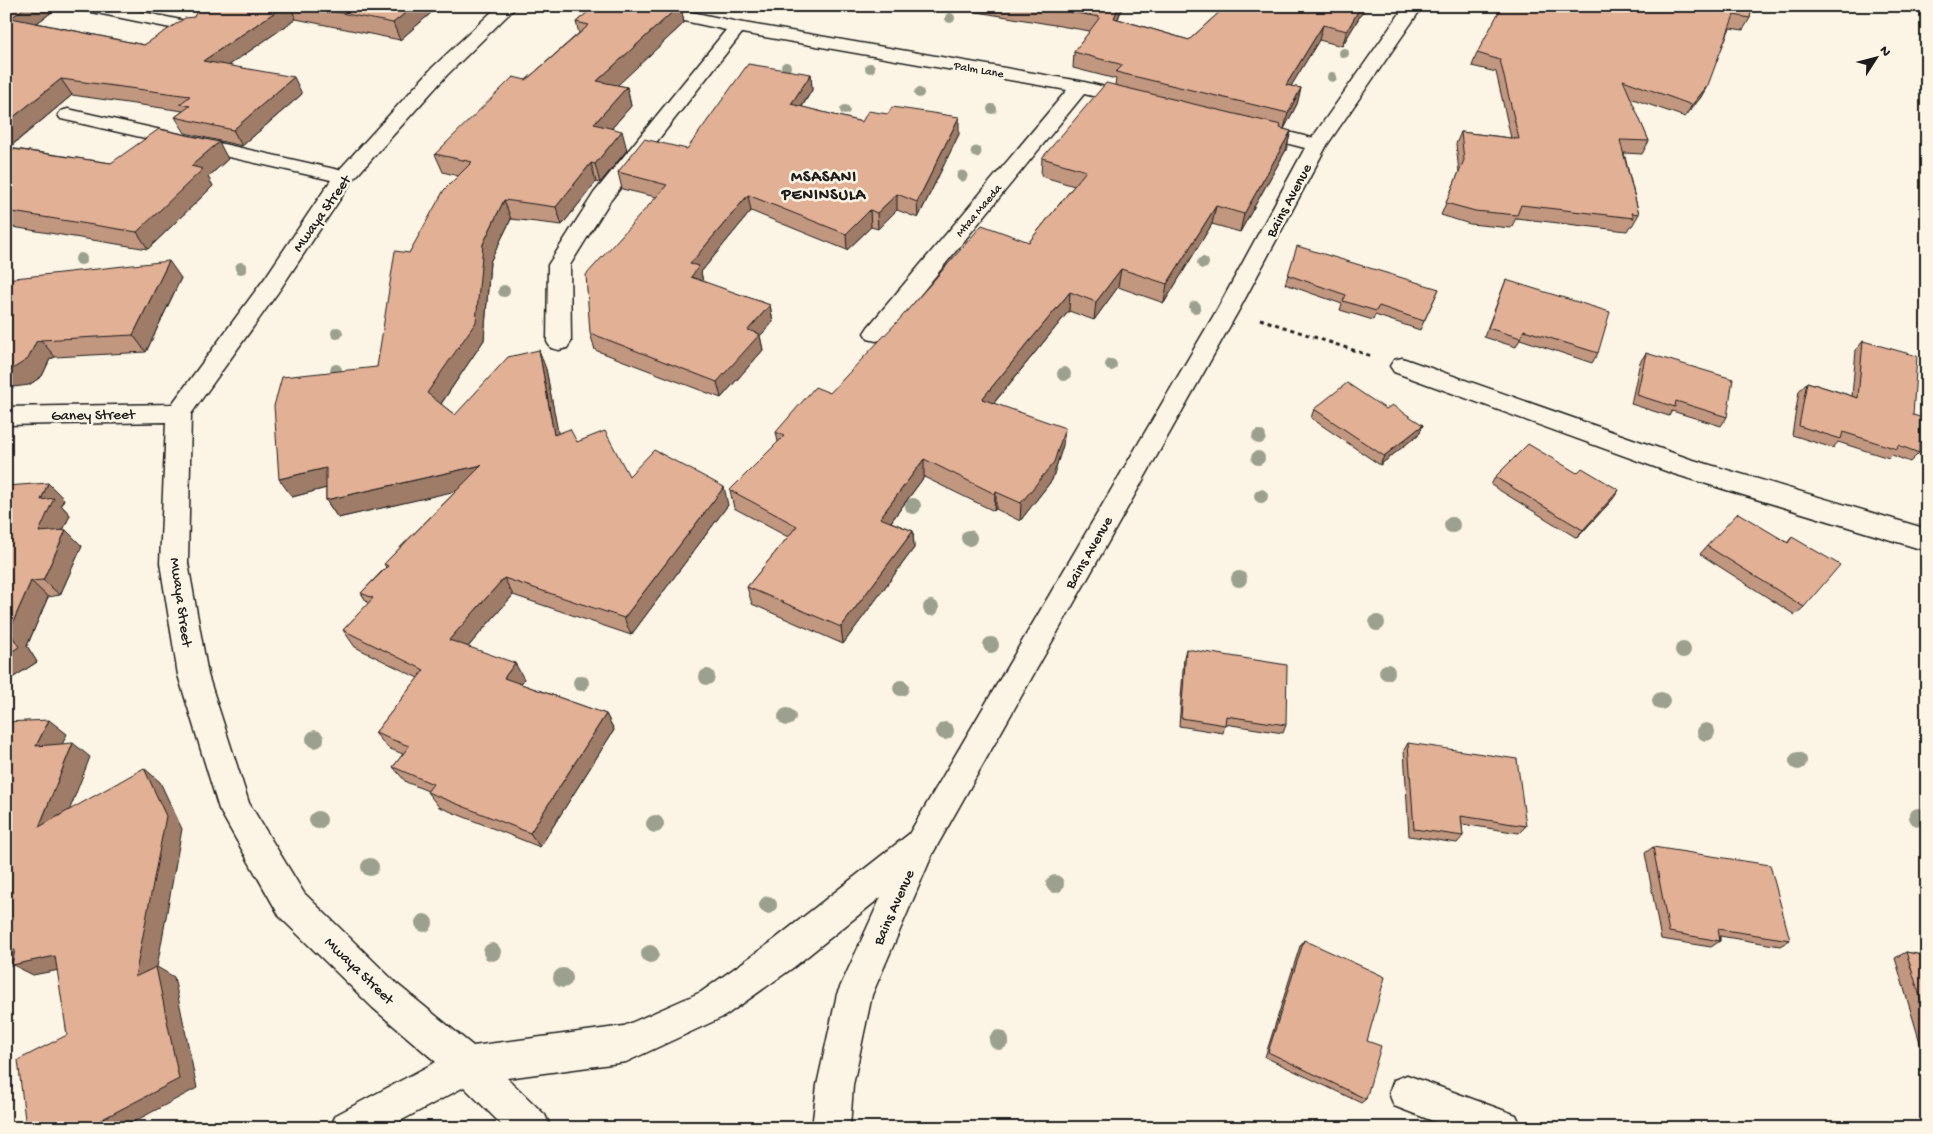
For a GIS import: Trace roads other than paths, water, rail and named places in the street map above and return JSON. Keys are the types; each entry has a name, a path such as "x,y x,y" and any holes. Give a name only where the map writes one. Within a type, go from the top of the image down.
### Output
{"street":[{"path":"87,6 195,28"},
{"name":"Mwaya Street","path":"508,6 440,71 344,177 273,283 179,413 174,562 193,675 235,809 292,905 385,996 468,1065 532,1128"},
{"name":"Palm Lane","path":"638,6 738,27 1080,87 1156,105"},
{"name":"Bains Avenue","path":"831,1128 835,1085 855,994 921,844 1229,308 1318,145 1414,6"},
{"path":"559,342 559,265 601,198 738,27"},
{"name":"Mtaa Maeda","path":"876,332 1080,87"},
{"path":"68,115 344,177"},
{"path":"1232,124 1318,145"},
{"path":"1402,366 1683,468 1927,540"},
{"name":"Ganey Street","path":"6,416 179,413"},
{"path":"348,1128 468,1065 626,1044 713,1004 782,955 921,844"},
{"path":"1407,1093 1503,1128"}],"district":[{"name":"MSASANI PENINSULA","path":"824,184"}]}
